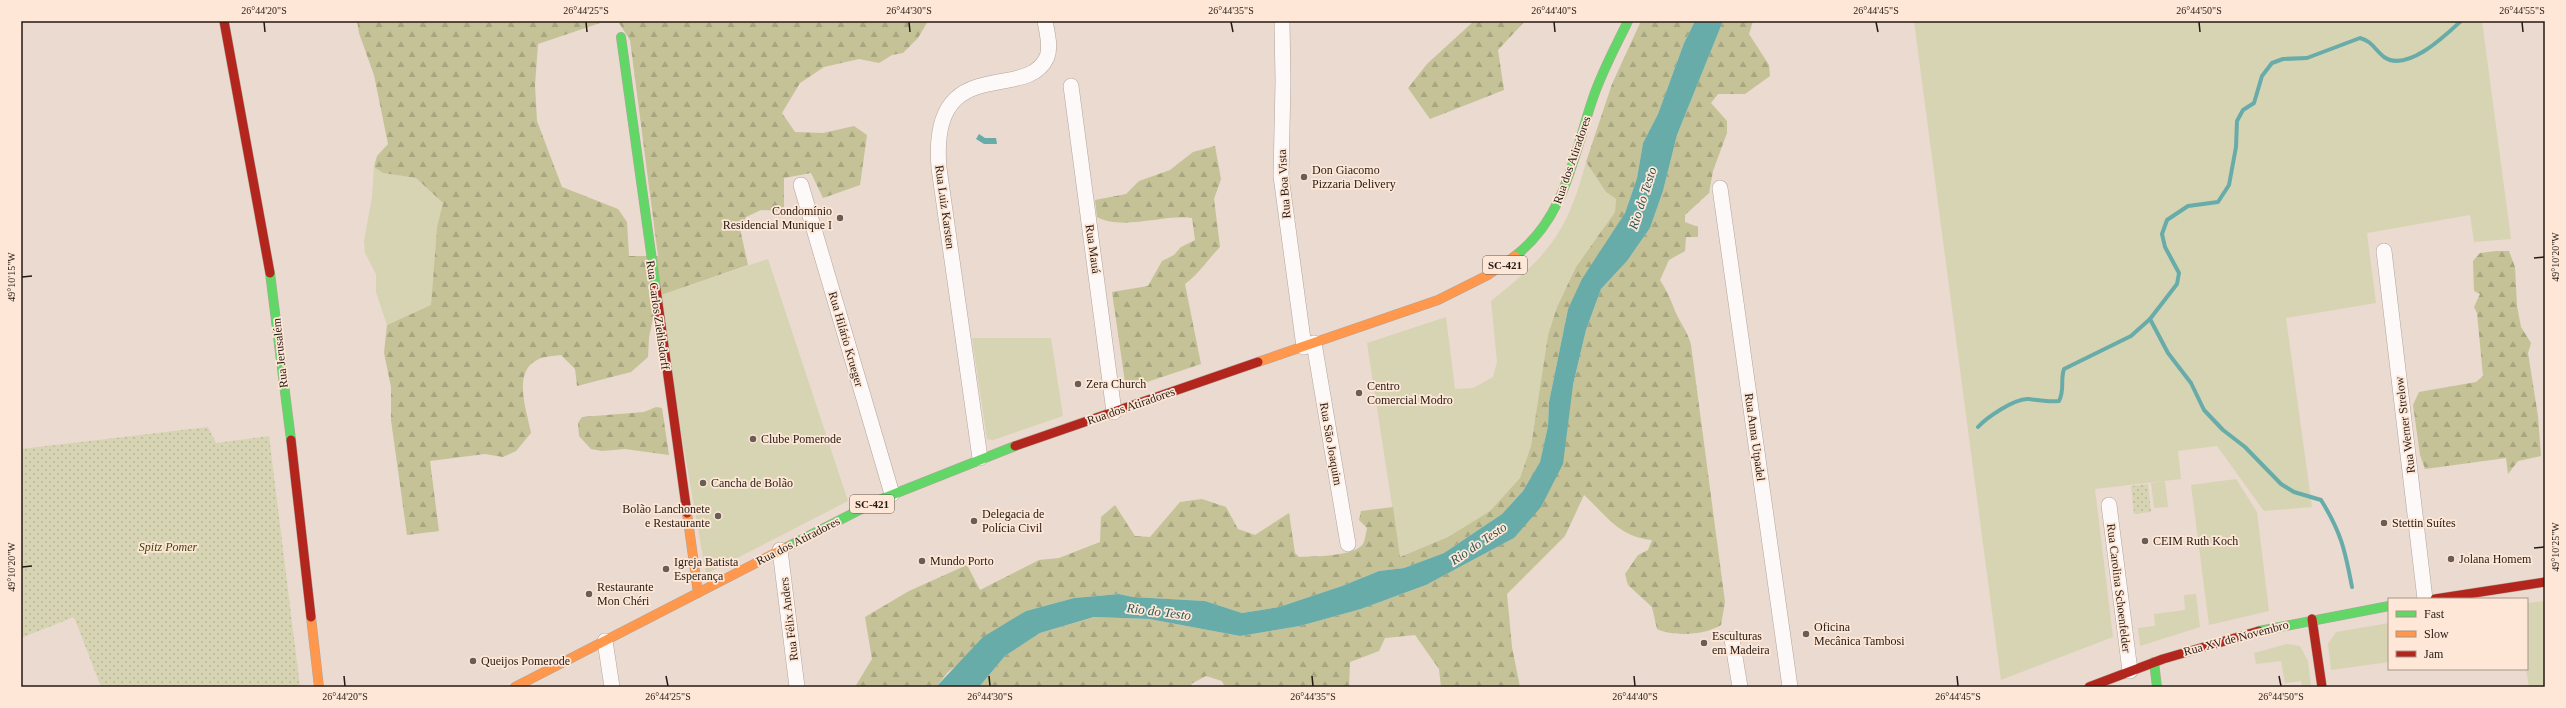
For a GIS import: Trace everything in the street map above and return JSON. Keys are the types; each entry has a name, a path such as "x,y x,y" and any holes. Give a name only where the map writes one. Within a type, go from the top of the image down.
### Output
{"main road":[{"name":"Rua Jerusalém","path":"224,21 274,296 319,687"},
{"name":"Rua dos Atiradores","path":"515,687 892,494 980,458 1438,300 1472,285 1496,271 1528,245 1544,227 1564,189 1593,99 1628,21"},
{"name":"Rua Carlos Ziehlsdorff","path":"621,37 698,593"},
{"path":"2441,598 2545,582"},
{"name":"Rua XV de Novembro","path":"2088,687 2154,662 2244,634 2312,619 2388,606"},
{"path":"2312,619 2322,687"},
{"path":"2154,662 2157,687"}],"street":[{"name":"Rua Luiz Karsten","path":"980,458 939,168 938,136 948,109 956,99 982,85 1025,75 1042,66 1048,56 1045,21"},
{"name":"Rua Boa Vista","path":"1282,21 1283,82 1281,176 1309,345"},
{"name":"Rua Mauá","path":"1071,86 1114,412"},
{"name":"Rua Hilário Krueger","path":"801,185 892,494"},
{"name":"Rua Anna Utpadel","path":"1720,188 1790,687"},
{"name":"Rua Werner Strelow","path":"2384,251 2425,598"},
{"name":"Rua São Joaquim","path":"1309,345 1348,544"},
{"name":"Rua Carolina Schoenfelder","path":"2109,505 2130,671"},
{"name":"Rua Félix Anders","path":"780,550 797,687"},
{"path":"1732,638 1740,687"},
{"path":"605,641 612,687"}],"green space":[{"path":"357,21 928,21 918,38 903,53 892,55 879,63 859,59 824,67 800,83 782,113 795,132 823,133 854,126 867,135 860,185 823,198 811,173 784,178 784,211 761,210 746,217 740,229 748,265 658,296 649,337 648,357 631,372 577,386 575,369 561,355 542,358 529,366 523,383 523,393 531,433 516,451 503,457 485,454 430,461 439,531 407,535 391,420 391,387 384,353 387,325 431,305 437,227 443,203 416,178 383,173 374,167 377,156 388,144 374,75 359,33","holes":["600,23 619,23 630,40 658,256 629,256 627,222 618,209 562,187 537,121 535,85 538,44"]},
{"path":"1474,21 1525,21 1498,50 1504,90 1430,119 1408,88 1427,64"},
{"path":"1641,21 1695,21 1684,43 1658,114 1643,143 1637,178 1625,213 1568,309 1549,402 1548,426 1540,462 1523,491 1502,514 1444,553 1404,568 1379,571 1342,586 1279,607 1242,613 1205,601 1133,597 1119,594 1074,598 1026,611 948,672 936,687 855,687 872,659 865,617 909,591 967,565 980,590 1039,560 1059,558 1100,542 1101,517 1115,505 1135,536 1150,537 1180,502 1202,499 1226,507 1238,529 1255,535 1289,513 1295,553 1299,557 1343,554 1358,548 1364,542 1367,528 1359,520 1361,511 1393,507 1400,557 1448,537 1490,511 1520,478 1531,446 1548,335 1557,307 1576,267 1615,212 1616,199 1606,192 1586,162 1612,84"},
{"path":"1723,21 1753,21 1749,34 1769,65 1770,76 1745,94 1718,94 1711,103 1727,121 1727,133 1713,171 1709,193 1685,215 1685,222 1698,227 1698,237 1686,237 1685,251 1669,260 1660,280 1690,340 1691,345 1725,602 1721,625 1707,631 1689,634 1664,632 1657,629 1652,607 1628,585 1625,574 1638,555 1648,550 1652,540 1631,535 1622,530 1607,518 1584,495 1565,536 1507,594 1512,647 1520,687 1441,687 1439,669 1415,635 1385,638 1379,651 1350,662 1349,687 1225,687 1222,681 1206,676 1191,684 1192,687 979,687 1005,656 1040,633 1095,617 1149,619 1240,636 1300,626 1361,609 1426,585 1514,538 1573,385 1586,330 1601,289 1627,261 1650,228 1663,191 1677,135"},
{"path":"1914,21 2482,21 2511,239 2474,242 2470,215 2367,233 2376,303 2286,318 2312,507 2264,511 2217,446 2178,451 2181,479 2095,489 2113,637 2001,680"},
{"path":"1215,146 1221,179 1214,199 1220,247 1195,276 1185,284 1201,364 1126,389 1112,292 1148,286 1162,261 1174,255 1181,247 1195,240 1192,218 1181,217 1132,222 1108,221 1097,217 1095,200 1126,194 1139,181 1170,170 1193,152"},
{"path":"1586,162 1606,192 1616,199 1615,212 1576,267 1557,307 1548,335 1531,446 1520,478 1490,511 1448,537 1400,557 1367,343 1446,317 1455,389 1473,388 1493,377 1497,362 1491,301 1527,270 1553,241 1571,208"},
{"path":"374,167 383,173 416,178 443,203 437,227 431,305 387,325 376,292 376,274 365,253 364,241 372,197"},
{"path":"2509,251 2515,267 2517,306 2521,327 2531,343 2528,353 2538,416 2541,456 2518,461 2508,474 2506,458 2425,469 2420,455 2413,405 2419,392 2476,382 2483,376 2477,313 2474,307 2480,294 2474,291 2473,261 2480,253"},
{"name":"Clube Pomerode","path":"768,259 848,501 706,574 657,296"},
{"path":"972,338 1051,338 1063,416 993,440 987,439"},
{"path":"656,407 662,408 669,455 625,449 602,451 591,449 579,436 578,423 582,417 644,412"},
{"name":"Spitz Pomer","path":"208,427 216,443 269,436 300,687 101,687 74,617 21,638 21,449"},
{"path":"2236,479 2257,512 2269,611 2209,625 2191,485"},
{"path":"2165,481 2168,507 2154,508 2151,483"},
{"path":"2148,484 2151,512 2134,514 2131,486"},
{"path":"2196,594 2200,627 2140,646 2138,628 2155,626 2154,614 2185,610 2184,595"},
{"path":"2545,601 2545,687 2529,687 2526,670 2528,670 2528,603"},
{"path":"2388,623 2388,662 2331,670 2328,644 2336,632"},
{"path":"2287,644 2300,646 2308,661 2311,687 2302,687 2301,681 2285,683 2281,661 2256,664 2254,653"}],"water":[{"name":"Rio do Testo","path":"1695,21 1723,21 1677,135 1663,191 1650,228 1627,261 1601,289 1586,330 1573,385 1563,464 1541,507 1514,538 1426,585 1361,609 1300,626 1240,636 1149,619 1094,617 1040,633 1005,656 979,687 936,687 983,637 1026,611 1074,598 1119,594 1133,597 1205,601 1242,613 1279,607 1342,586 1379,571 1404,568 1444,553 1502,514 1523,491 1540,462 1548,426 1549,402 1568,309 1582,279 1625,213 1637,178 1643,143 1658,114 1684,43"},
{"path":"979,134 985,138 996,138 997,144 984,144 976,139"}],"waterway":[{"path":"2352,587 2347,562 2338,532 2321,500 2294,492 2281,484 2245,447 2223,430 2204,410 2191,383 2168,353 2150,319 2177,284 2179,273 2165,247 2162,234 2167,220 2188,206 2218,202 2229,185 2236,147 2237,121 2243,110 2254,103 2262,76 2272,63 2283,59 2307,58 2360,38 2370,43 2384,57 2393,61 2404,60 2426,50 2446,35 2461,21"},
{"path":"1978,427 2001,409 2022,400 2059,401 2062,393 2062,377 2064,369 2131,336 2150,319"}],"traffic: fast":[{"path":"1515,256 1532,241 1545,224 1556,205 1565,185 1600,80 1628,21"},
{"path":"621,37 656,289"},
{"path":"270,273 291,440"},
{"path":"787,547 879,500 1015,446"},
{"path":"2259,631 2388,606"},
{"path":"2154,662 2157,687"}],"traffic: slow":[{"path":"1258,362 1438,300 1488,275 1515,256"},
{"path":"687,513 698,593"},
{"path":"515,687 787,547"},
{"path":"311,617 319,687"}],"traffic: jam":[{"path":"224,21 270,273"},
{"path":"656,289 687,513"},
{"path":"1015,446 1258,362"},
{"path":"291,440 311,617"},
{"path":"2441,598 2545,582"},
{"path":"2312,619 2322,687"},
{"path":"2089,687 2163,659 2259,631"}],"place":[{"name":"Don Giacomo Pizzaria Delivery","path":"1304,177"},
{"name":"Condomínio Residencial Munique I","path":"840,218"},
{"name":"Zera Church","path":"1078,384"},
{"name":"Centro Comercial Modro","path":"1359,393"},
{"name":"Clube Pomerode","path":"753,439"},
{"name":"Cancha de Bolão","path":"703,483"},
{"name":"Bolão Lanchonete e Restaurante","path":"718,516"},
{"name":"Delegacia de Polícia Civil","path":"974,521"},
{"name":"Stettin Suítes","path":"2384,523"},
{"name":"CEIM Ruth Koch","path":"2145,541"},
{"name":"Jolana Homem","path":"2451,559"},
{"name":"Mundo Porto","path":"922,561"},
{"name":"Igreja Batista Esperança","path":"666,569"},
{"name":"Restaurante Mon Chéri","path":"589,594"},
{"name":"Oficina Mecânica Tambosi","path":"1806,634"},
{"name":"Esculturas em Madeira","path":"1704,643"},
{"name":"Queijos Pomerode","path":"473,661"}]}
